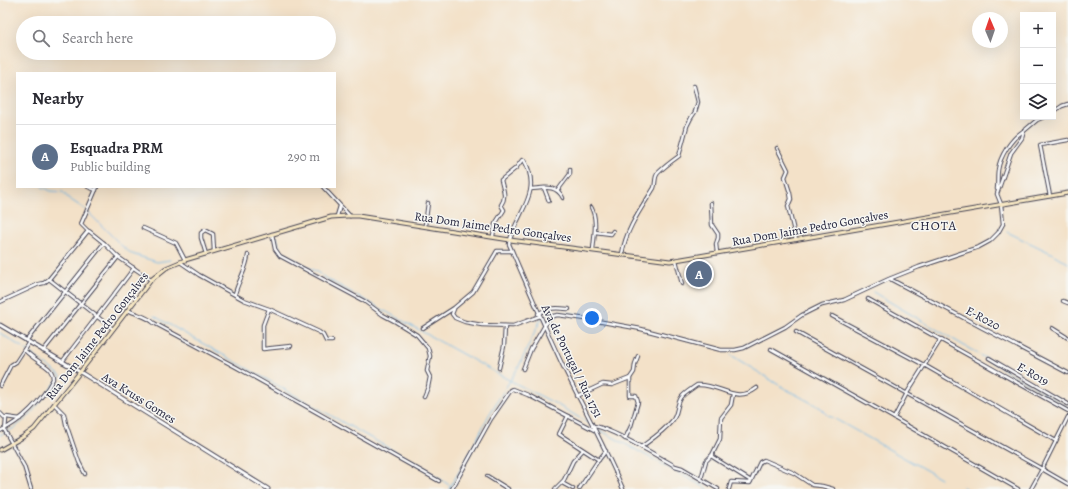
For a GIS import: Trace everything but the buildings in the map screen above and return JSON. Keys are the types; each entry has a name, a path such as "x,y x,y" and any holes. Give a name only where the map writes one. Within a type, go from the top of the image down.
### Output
{"main road":[{"name":"Rua Dom Jaime Pedro Gonçalves","path":"0,450 34,429 152,280 161,271 185,260 337,216 350,216 425,226 510,240 670,261 1068,193"}],"street":[{"path":"622,254 624,241 654,188 657,174 667,164 679,156 687,126 690,118 695,112 698,102 694,86"},
{"path":"1056,110 1068,104"},
{"path":"523,369 531,349 544,326 553,316 570,316 641,329 721,350 735,350 744,348 785,327 802,315 822,304 844,300 919,267 979,247 990,241 998,233 1003,224 1001,204 997,194 998,170 1003,157 1017,135 1037,120"},
{"path":"997,194 1011,153 1022,138 1024,131"},
{"path":"1050,196 1040,145 1068,140"},
{"path":"778,148 788,170 785,176 791,199 788,206 796,240"},
{"path":"493,236 495,224 504,210 502,205 505,197 501,180 516,168 522,160 524,160 528,166 532,183 531,189 524,210 510,240"},
{"path":"558,190 570,174 570,169"},
{"path":"324,188 350,216"},
{"path":"544,188 549,201"},
{"path":"531,189 544,188 558,190 563,198"},
{"path":"97,189 81,223 118,257 152,280"},
{"path":"425,226 428,203"},
{"path":"711,203 712,225 718,234 716,244 717,253"},
{"path":"337,216 340,206"},
{"path":"591,207 594,213 595,232 593,250"},
{"path":"143,228 176,243 185,260"},
{"path":"206,254 201,238 202,233 205,230 213,234 214,252"},
{"path":"0,302 44,283 49,279 88,231"},
{"path":"595,232 611,234 613,231"},
{"path":"272,234 275,249 280,256 364,301 383,315 417,335 428,348 430,356 427,371 430,377 424,397"},
{"name":"Ava de Portugal / Rua 1751","path":"510,240 509,244 539,315 577,396 606,451 622,488"},
{"path":"0,386 11,365 16,362 28,342 65,291 104,243"},
{"path":"423,328 454,308 473,292 497,251 512,251"},
{"path":"235,294 237,285 247,264 248,255"},
{"path":"43,351 118,257"},
{"path":"676,260 682,284"},
{"path":"180,262 199,275 252,303 269,308 319,332 323,335 326,341 332,341"},
{"path":"62,362 134,268"},
{"path":"49,279 113,329"},
{"name":"E-R020","path":"889,279 1068,373"},
{"path":"868,299 1068,411"},
{"path":"1063,301 1068,303"},
{"path":"269,308 263,325 263,349 291,346"},
{"path":"454,308 453,316 460,321 506,326 516,325 539,315 550,308 569,309"},
{"path":"128,310 150,319 154,323 236,367 439,481"},
{"path":"832,316 924,365 1056,441"},
{"name":"Ava Kruss Gomes","path":"0,325 80,372 268,489"},
{"path":"499,368 504,346 506,326"},
{"path":"1052,328 1068,338"},
{"path":"796,332 1068,484"},
{"path":"894,418 907,393 941,339"},
{"path":"0,430 5,429 20,419 43,394 53,377 46,365 37,361 24,349"},
{"path":"771,349 1018,489"},
{"path":"625,439 631,426 638,402 636,396 630,396 630,378 634,372 638,356"},
{"name":"E-R019","path":"989,358 1068,404"},
{"path":"577,396 603,384 612,385 630,378"},
{"path":"641,447 661,433 672,421 678,412 680,399 696,386 700,385 712,387 733,394 745,394 757,388"},
{"path":"452,489 491,419 513,389 594,430"},
{"path":"701,479 706,461 711,456 720,438 721,418 732,405 733,394"},
{"path":"54,404 64,414 79,462 85,474"},
{"path":"0,413 5,417 20,419"},
{"path":"568,416 559,434 599,460"},
{"path":"5,417 5,429 24,466 31,489"},
{"path":"1031,489 1068,417"},
{"path":"592,426 598,426 625,439 718,489"},
{"path":"555,489 566,478 573,461 582,450"},
{"path":"580,489 606,451"},
{"path":"711,456 751,481"},
{"path":"729,489 731,482 750,483 760,462 764,460 794,473 812,485 832,489"},
{"path":"488,476 508,489"},
{"path":"562,483 573,489"}],"waterway":[{"path":"44,188 51,191 63,192 68,198 86,210"},
{"path":"88,212 132,254 157,262 170,260"},
{"path":"1007,232 1051,253 1068,263"},
{"path":"277,237 280,251 320,274"},
{"path":"322,276 588,423"},
{"path":"873,292 1068,407"},
{"path":"449,489 470,453 489,415 519,366 541,319 551,312 599,317"},
{"path":"154,316 424,468 452,487"},
{"path":"0,333 23,348"},
{"path":"0,435 14,428 28,417 61,376 26,350"},
{"path":"731,355 782,387 821,408 828,415 940,478"},
{"path":"596,428 708,489"}],"place":[{"name":"Esquadra PRM","path":"699,274"}],"district":[{"name":"CHOTA","path":"934,225"}]}
